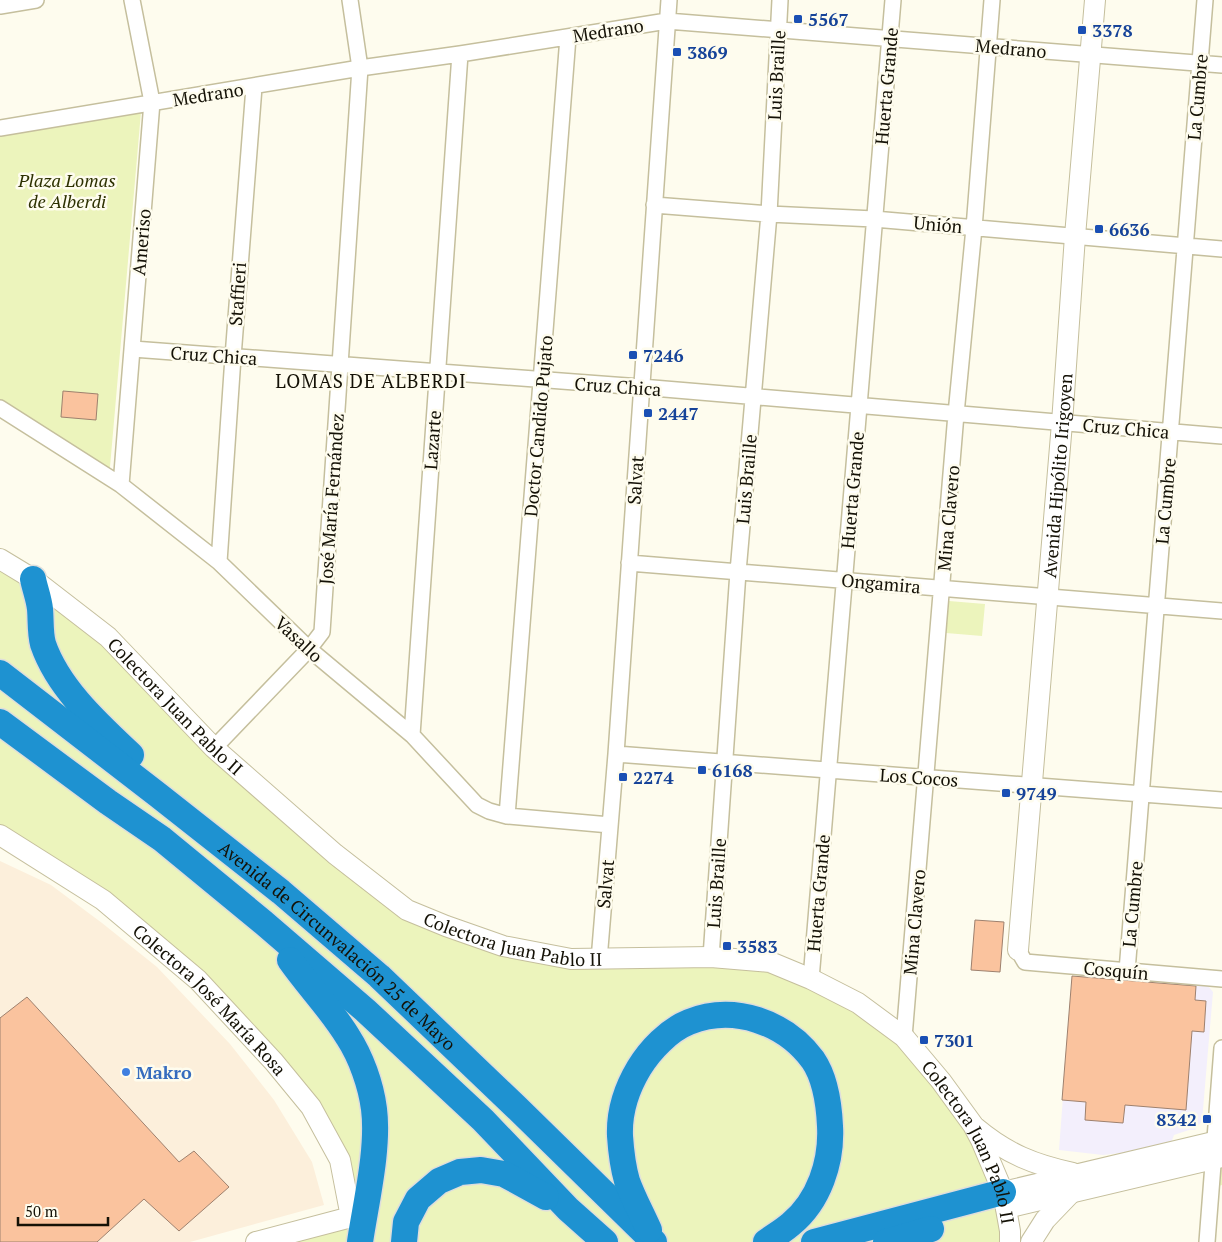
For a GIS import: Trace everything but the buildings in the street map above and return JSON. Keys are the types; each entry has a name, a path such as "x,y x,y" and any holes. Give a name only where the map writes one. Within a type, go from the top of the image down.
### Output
{"highway":[{"path":"33,579 40,606 42,642 54,668 71,692 101,726 137,760 158,794"},
{"name":"Avenida de Circunvalación 25 de Mayo","path":"0,673 158,794 280,892 379,976 654,1242"},
{"name":"Avenida de Circunvalación 25 de Mayo","path":"0,722 162,839 264,923 365,1010 476,1114 568,1209 605,1242"},
{"path":"0,728 28,743"},
{"path":"264,923 302,977 327,1006 350,1039 366,1075 374,1109 374,1145 360,1242"},
{"path":"654,1242 628,1182 620,1135 622,1110 631,1082 647,1056 667,1036 687,1023 712,1015 739,1015 759,1020 779,1029 797,1042 814,1062 824,1083 829,1107 831,1132 828,1161 822,1182 809,1204 792,1224 766,1242"},
{"path":"404,1242 406,1222 418,1198 439,1181 460,1172 481,1170 504,1174 568,1209"},
{"path":"814,1242 1005,1200"},
{"path":"886,1242 1005,1200"}],"main road":[{"name":"Avenida Hipólito Irigoyen","path":"1018,950 1095,0"},
{"name":"Colectora Juan Pablo II","path":"0,559 33,579 108,638 214,748 335,854 407,910 503,946 571,959 711,957 770,962 811,979 858,1003 904,1036 941,1081 972,1125 981,1140 1005,1200 1010,1242"},
{"name":"Colectora José María Rosa","path":"0,835 103,900 198,980 274,1062 311,1107 340,1160 352,1229"},
{"path":"972,1125 991,1140 1018,1156 1032,1162 1078,1174"},
{"path":"1005,1200 1078,1174 1218,1150"},
{"path":"1005,1200 1070,1194 1218,1150"},
{"path":"1031,1242 1045,1220 1070,1194"},
{"path":"256,1242 352,1229"}],"street":[{"path":"0,6 36,0"},
{"name":"Ameriso","path":"121,485 152,102 132,0"},
{"name":"José María Fernández","path":"214,748 309,649 322,632 360,68 350,0"},
{"name":"Salvat","path":"599,960 616,754 669,0"},
{"name":"Luis Braille","path":"711,957 738,572 769,214 780,0"},
{"name":"Huerta Grande","path":"811,979 893,0"},
{"name":"Mina Clavero","path":"904,1036 992,0"},
{"name":"La Cumbre","path":"1127,971 1205,0"},
{"name":"Medrano","path":"0,128 360,68 667,21 1222,65"},
{"name":"Doctor Candido Pujato","path":"507,816 568,37"},
{"name":"Lazarte","path":"412,735 460,54"},
{"name":"Staffieri","path":"219,562 254,87"},
{"name":"Unión","path":"654,205 769,214 874,219 1222,249"},
{"name":"Cruz Chica","path":"133,349 641,387 1222,436"},
{"name":"Vasallo","path":"0,408 121,485 219,562 309,649 412,735 477,805 489,811 507,816 610,825"},
{"name":"Ongamira","path":"629,563 1222,611"},
{"name":"Los Cocos","path":"616,754 1222,800"},
{"name":"Cosquín","path":"1018,950 1025,962 1222,979"},
{"path":"1207,1242 1216,1187 1222,1048"}],"shaded area":[{"name":"Makro","path":"0,861 51,885 102,923 157,967 230,1044 274,1100 312,1162 324,1205 190,1242 0,1242"},
{"path":"1072,976 1208,986 1213,992 1202,1121 1195,1130 1174,1135 1171,1143 1138,1151 1103,1155 1059,1150"}],"green space":[{"name":"Plaza Lomas de Alberdi","path":"141,112 110,467 103,468 0,401 0,133"},
{"path":"0,559 33,579 407,910 503,946 770,962 858,1003 941,1081 1003,1192 1222,1140 1222,1185 1210,1188 1212,1160 1007,1208 1010,1242 256,1242 351,1217 340,1160 198,980 0,835"},
{"path":"949,601 985,604 982,636 946,633"}],"place":[{"name":"5567","path":"798,19"},
{"name":"3378","path":"1082,30"},
{"name":"3869","path":"677,52"},
{"name":"6636","path":"1099,229"},
{"name":"7246","path":"633,355"},
{"name":"2447","path":"648,413"},
{"name":"6168","path":"702,770"},
{"name":"2274","path":"623,777"},
{"name":"9749","path":"1006,793"},
{"name":"3583","path":"727,946"},
{"name":"7301","path":"924,1040"},
{"name":"Makro","path":"126,1072"},
{"name":"8342","path":"1207,1119"}],"district":[{"name":"LOMAS DE ALBERDI","path":"371,380"}]}
